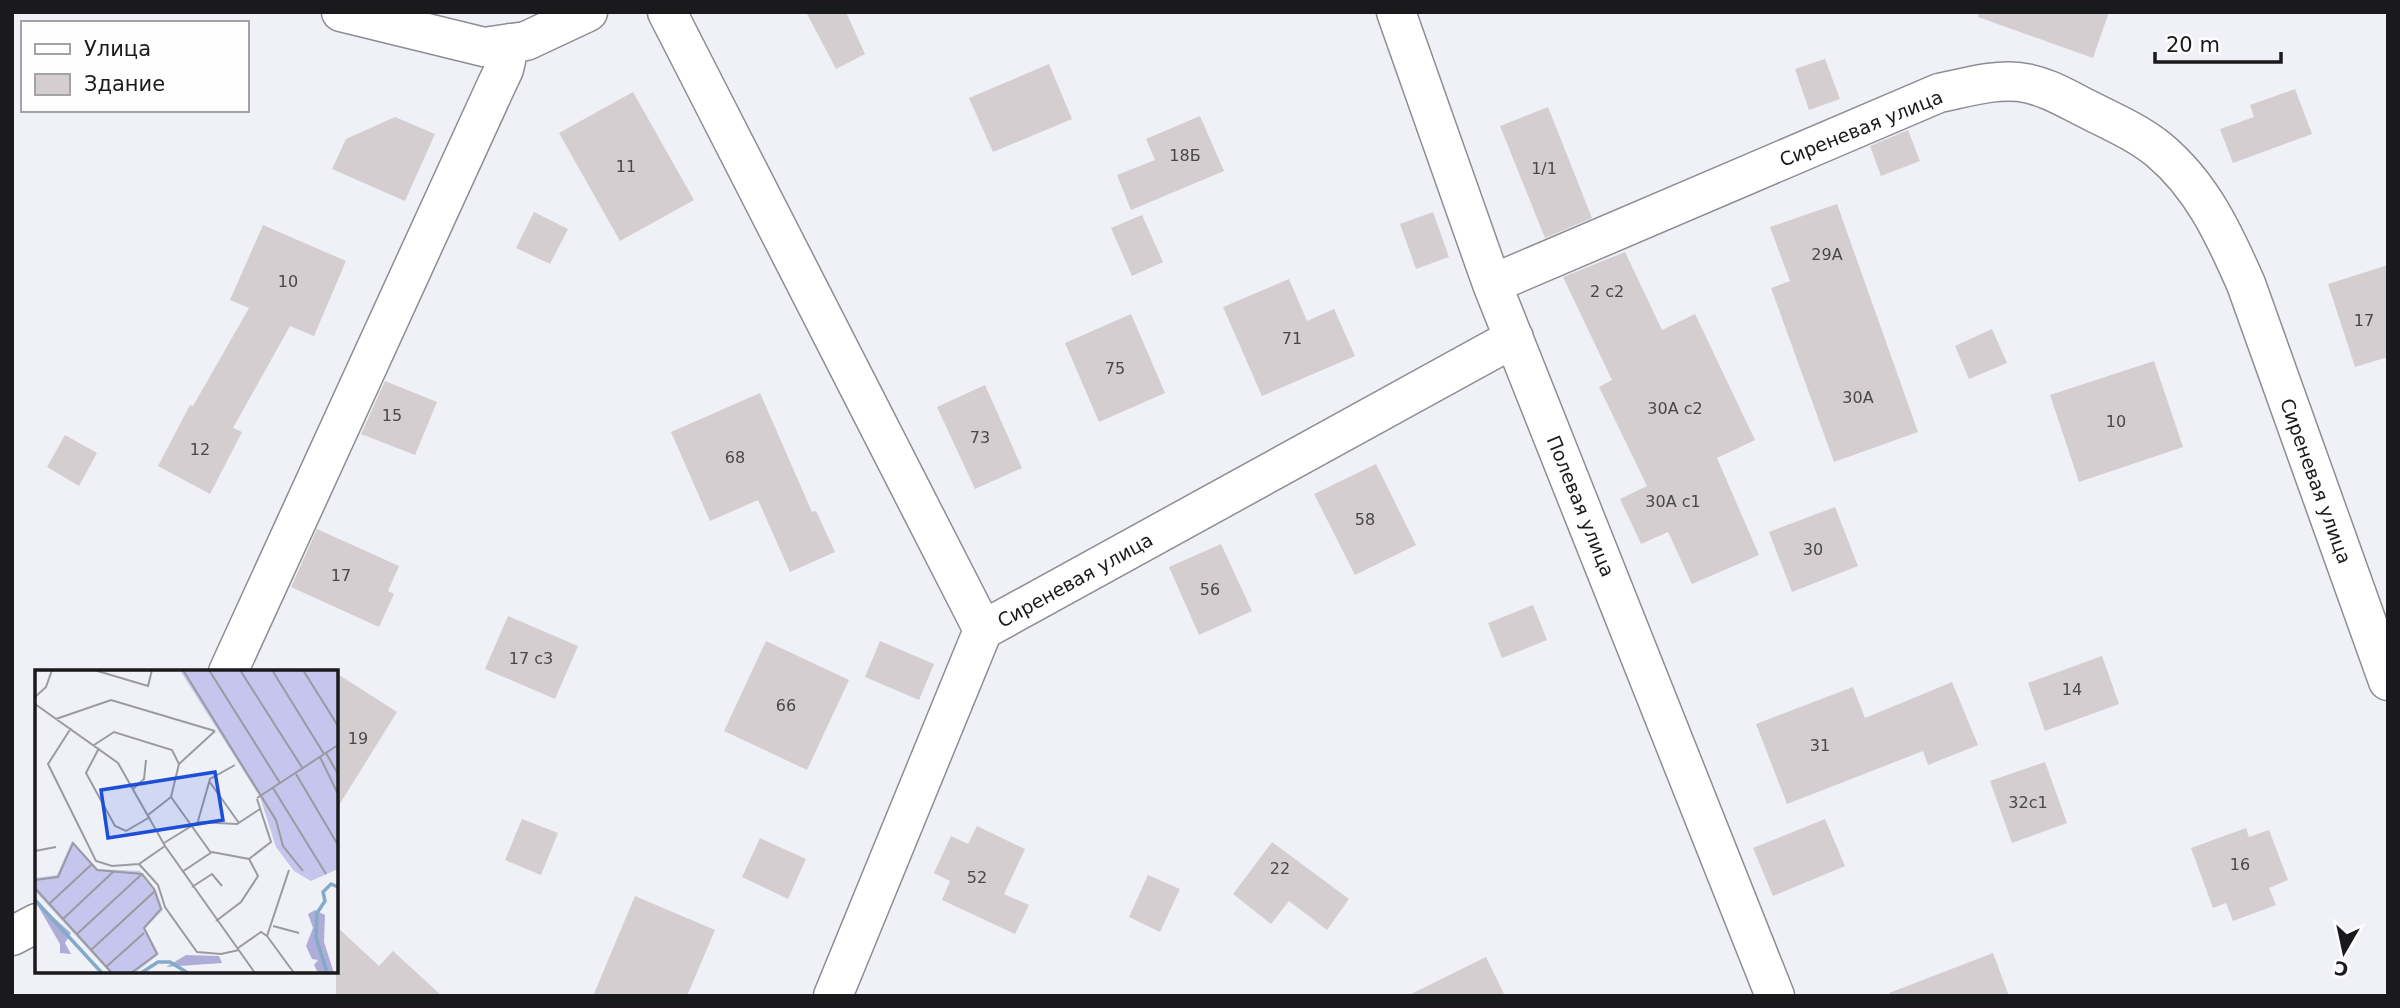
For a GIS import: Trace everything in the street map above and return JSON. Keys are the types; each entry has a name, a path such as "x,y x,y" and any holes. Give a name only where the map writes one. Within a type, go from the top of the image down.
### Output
{"street":[{"path":"341,12 484,47 526,41 587,12"},
{"path":"667,12 983,630"},
{"name":"Полевая улица","path":"1396,12 1492,284 1775,996"},
{"path":"229,670 504,69 510,43"},
{"name":"Сиреневая улица","path":"1492,284 1939,93 1980,85 2018,82 2053,91 2123,127 2159,150 2197,189 2222,228 2246,284 2388,681"},
{"name":"Сиреневая улица","path":"833,996 983,630 1514,338"},
{"path":"12,936 35,924"}],"building":[{"path":"806,12 846,12 865,54 836,69"},
{"path":"1979,12 2109,12 2093,58 1978,17"},
{"path":"1825,59 1840,99 1809,110 1795,69"},
{"path":"1049,64 1072,119 993,152 969,98"},
{"path":"2295,89 2312,134 2233,163 2220,129 2254,117 2250,105"},
{"path":"633,92 694,200 620,241 559,133"},
{"path":"1548,107 1592,218 1545,238 1500,126"},
{"path":"1200,116 1224,171 1131,210 1117,175 1155,160 1146,139"},
{"path":"395,117 435,134 405,201 332,169 346,139"},
{"path":"1908,130 1920,161 1881,176 1870,146"},
{"path":"1837,204 1918,432 1834,462 1771,288 1790,281 1770,227"},
{"path":"534,212 568,229 550,264 516,248"},
{"path":"1433,212 1449,257 1416,269 1400,224"},
{"path":"1142,215 1163,262 1132,276 1111,228"},
{"path":"263,225 346,261 314,336 290,326 233,428 242,432 210,494 158,466 190,405 193,406 249,308 230,300"},
{"path":"1625,252 1662,330 1695,314 1755,440 1717,458 1759,555 1692,584 1668,532 1641,544 1620,499 1647,486 1599,387 1612,380 1563,277"},
{"path":"2388,265 2388,357 2355,367 2328,284"},
{"path":"1289,279 1307,321 1334,309 1355,356 1262,396 1223,307"},
{"path":"1131,314 1165,393 1099,422 1065,343"},
{"path":"1992,329 2007,363 1969,379 1955,346"},
{"path":"2154,361 2183,447 2079,482 2050,395"},
{"path":"385,381 437,402 415,455 361,434"},
{"path":"985,385 1022,468 975,489 937,407"},
{"path":"760,393 812,512 816,511 835,552 790,572 758,500 710,521 671,432"},
{"path":"65,435 97,453 79,486 47,467"},
{"path":"1376,464 1416,545 1355,575 1314,494"},
{"path":"1835,507 1858,566 1792,592 1769,532"},
{"path":"317,529 399,566 388,591 394,594 379,627 291,587"},
{"path":"1221,544 1252,611 1199,635 1169,567"},
{"path":"1533,605 1547,640 1502,658 1488,623"},
{"path":"508,616 578,646 555,699 485,669"},
{"path":"766,641 849,680 807,770 724,731"},
{"path":"880,641 934,664 919,700 865,677"},
{"path":"2102,656 2119,704 2045,731 2028,683"},
{"path":"338,674 397,712 338,807"},
{"path":"1952,682 1978,745 1928,765 1923,751 1787,804 1756,724 1853,687 1865,718"},
{"path":"2045,762 2067,823 2012,843 1990,781"},
{"path":"522,819 558,833 541,875 505,860"},
{"path":"1825,819 1845,866 1773,896 1753,848"},
{"path":"977,826 1025,849 1004,894 1029,905 1015,934 942,900 950,881 934,873 951,836 968,844"},
{"path":"2246,828 2249,837 2269,830 2288,880 2269,888 2276,905 2233,921 2226,903 2213,908 2191,848"},
{"path":"760,838 806,859 788,899 742,877"},
{"path":"1272,842 1349,899 1327,930 1289,901 1271,924 1233,894"},
{"path":"1148,875 1180,889 1160,932 1129,917"},
{"path":"635,896 715,930 687,996 593,996"},
{"path":"338,928 379,966 393,951 442,996 336,996"},
{"path":"1993,953 2009,996 1890,996 1889,993"},
{"path":"1486,957 1505,996 1407,996"}]}
